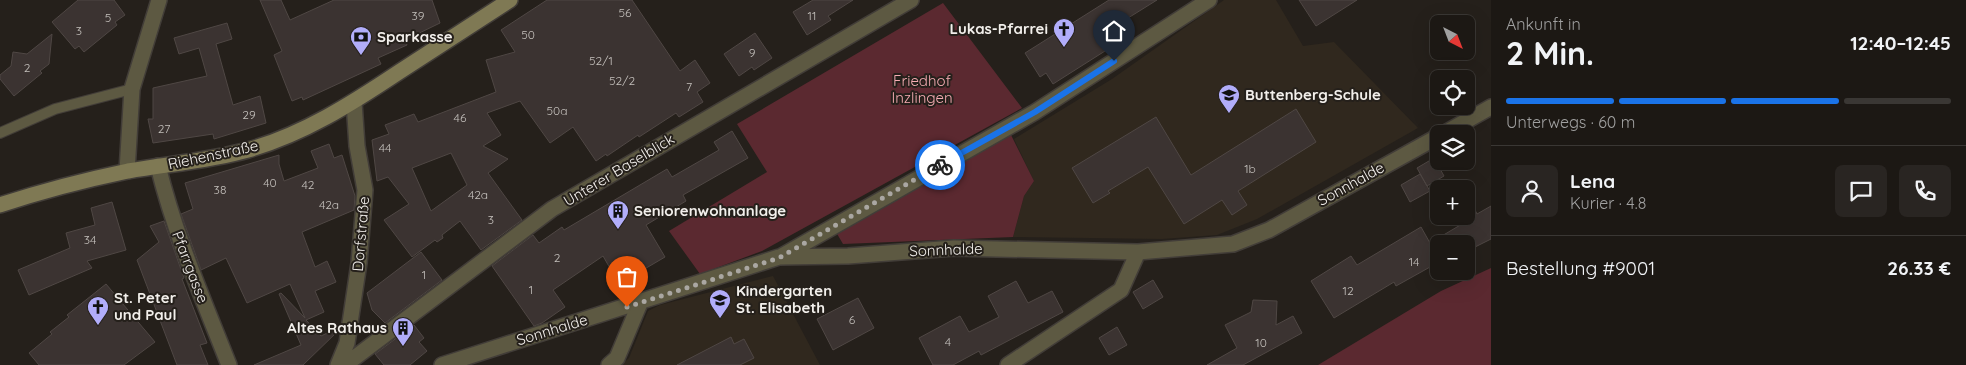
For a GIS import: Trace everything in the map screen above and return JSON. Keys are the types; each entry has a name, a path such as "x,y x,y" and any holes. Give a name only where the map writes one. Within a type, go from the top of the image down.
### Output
{"street":[{"path":"128,171 132,89 159,0"},
{"name":"Riehenstraße","path":"0,205 42,191 128,171 198,161 248,150 291,135 325,120 510,0"},
{"name":"Unterer Baselblick","path":"345,365 552,209 911,0"},
{"path":"779,258 1035,112 1209,0"},
{"name":"Dorfstraße","path":"338,365 349,334 359,264 365,190 357,146 354,102"},
{"path":"1458,125 1491,107"},
{"name":"Sonnhalde","path":"442,365 779,258 848,256 954,248 1138,252 1233,244 1260,233 1430,141"},
{"name":"Pfarrgasse","path":"158,166 183,252 229,365"},
{"path":"1008,365 1121,290 1138,252"},
{"path":"609,365 617,358 640,303"}],"lane":[{"path":"0,133 55,109 132,89"}],"shaded area":[{"name":"Buttenberg-Schule","path":"1224,0 1276,0 1303,46 1334,42 1418,128 1257,219 1217,235 1162,239 1013,237 1024,196 1034,181 1014,139 1112,79"},
{"name":"Kindergarten St. Elisabeth","path":"773,276 820,365 621,365 629,358 648,311 660,305"}],"green space":[{"name":"Friedhof Inzlingen","path":"943,3 1022,108 762,251 700,274 669,231 767,172 737,124"},
{"path":"1010,133 1034,181 1024,196 1013,237 843,244 836,232"},
{"path":"1491,268 1491,365 1318,365 1441,291 1465,280 1475,280 1475,275"}],"building":[{"path":"78,0 114,0 125,15 115,22 117,25 84,52 79,46 75,49 52,22"},
{"path":"260,0 281,0 290,20 334,0 432,0 440,23 405,40 407,45 378,58 381,64 303,100 302,97 292,101 274,55 282,51"},
{"path":"547,0 632,0 680,71 695,60 710,83 697,92 703,102 679,117 676,113 639,137 638,135 607,156 606,154 596,161 573,127 550,143 520,101 487,113 501,135 483,146 508,159 488,173 522,220 481,250 460,221 442,235 443,238 437,242 435,240 412,257 384,220 409,204 388,177 377,181 372,140 389,134 385,125 414,114 418,122 496,92 486,60 515,52 501,30","holes":["451,153 467,185 431,211 412,168"]},
{"path":"813,0 853,0 828,16 831,20 807,35 793,12"},
{"name":"Lukas-Pfarrei","path":"1109,0 1157,0 1096,38 1105,51 1053,84 1046,73 1040,77 1025,53"},
{"path":"1299,0 1357,0 1316,26"},
{"path":"227,23 232,39 216,44 233,105 260,96 266,123 214,139 213,134 153,143 148,119 153,119 153,88 207,76 199,48 179,54 174,38"},
{"path":"755,33 772,58 754,70 752,67 739,76 724,54"},
{"path":"52,34 49,64 40,71 42,73 14,96 0,79 0,75 11,66 13,52 27,54"},
{"path":"1296,109 1316,142 1238,191 1247,205 1232,215 1222,200 1184,224 1148,167 1108,191 1110,193 1093,203 1072,168 1156,117 1191,175"},
{"path":"732,131 748,158 683,195 686,201 646,225 665,257 619,284 603,256 553,290 565,307 542,323 534,326 492,266 533,235 539,243 562,227 564,230 667,169 672,177 719,150 714,142"},
{"path":"329,144 334,158 342,155 355,196 354,210 302,232 315,267 327,261 336,282 315,291 324,312 306,320 321,336 338,328 339,330 303,365 254,365 301,345 279,294 281,293 305,318 290,284 247,303 226,258 201,270 181,214 193,209 185,183 279,155 279,164 284,181 318,168 311,151"},
{"path":"1430,160 1430,170 1441,170 1444,176 1437,180 1430,180 1430,184 1427,186 1417,168"},
{"path":"1420,174 1430,191 1410,202 1401,185"},
{"path":"112,202 126,250 87,261 92,268 29,295 18,270 70,248 66,233 95,225 91,208"},
{"path":"1491,206 1491,239 1475,247 1475,235 1443,235 1460,225 1475,225 1475,210 1477,214"},
{"path":"164,221 184,278 182,279 207,343 200,345 208,365 177,365 137,260 159,242 150,226"},
{"path":"1421,227 1430,243 1430,267 1396,286 1394,282 1334,318 1311,281 1351,256 1357,265"},
{"path":"421,252 442,280 385,323 372,310 367,293"},
{"path":"1153,280 1163,297 1143,309 1133,292"},
{"path":"1016,281 1028,303 1052,291 1063,312 981,355 979,351 953,365 933,365 919,338 960,316 969,332 999,317 988,296"},
{"name":"St. Peter und Paul","path":"106,284 155,342 124,365 39,365 29,353 52,334 50,332 69,317 67,315"},
{"path":"858,298 874,328 833,350 817,319"},
{"path":"1253,300 1277,301 1276,325 1293,316 1302,333 1243,365 1207,365 1237,348 1225,325 1251,312"},
{"name":"Altes Rathaus","path":"414,325 424,338 419,342 427,351 410,365 384,365 375,354"},
{"path":"1117,327 1127,345 1109,355 1099,338"},
{"path":"731,337 734,344 744,339 754,358 740,365 677,365"}],"way so far":[{"path":"627,307 779,258 940,165"}],"place":[{"name":"Lukas-Pfarrei","path":"1064,48"},
{"name":"Sparkasse","path":"361,56"},
{"name":"Buttenberg-Schule","path":"1229,114"},
{"name":"Seniorenwohnanlage","path":"618,230"},
{"name":"Kindergarten St. Elisabeth","path":"720,319"},
{"name":"St. Peter und Paul","path":"98,326"},
{"name":"Altes Rathaus","path":"403,347"}],"route":[{"path":"940,165 1035,112 1114,61"}]}
